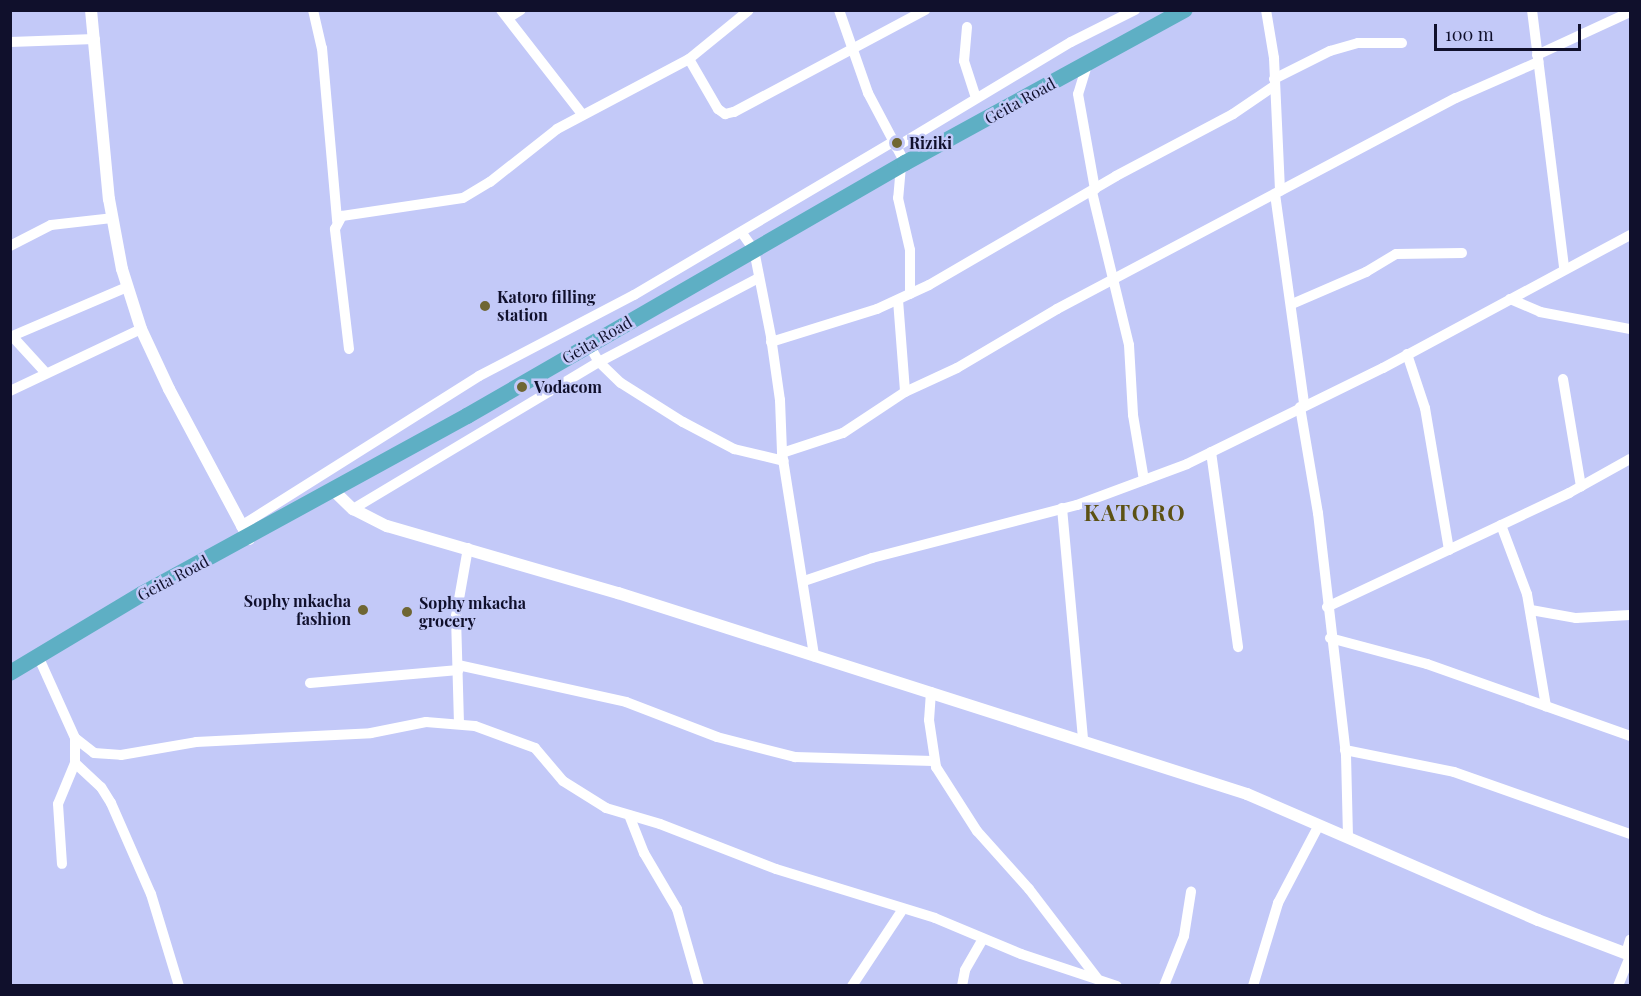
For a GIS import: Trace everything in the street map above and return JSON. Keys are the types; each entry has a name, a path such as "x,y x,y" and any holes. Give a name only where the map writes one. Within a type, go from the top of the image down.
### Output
{"highway":[{"name":"Geita Road","path":"10,673 245,532 333,490 903,165 1185,10"}],"street":[{"path":"91,10 112,218 128,287 141,329 245,532 479,376 742,233 1071,42 1135,10"},
{"path":"313,10 322,48 337,221 336,245 349,349"},
{"path":"521,10 505,14 582,114"},
{"path":"727,10 733,22"},
{"path":"337,221 355,211 463,198 582,114 688,59 749,10"},
{"path":"839,10 850,50 903,165 898,198 910,250 910,294"},
{"path":"688,59 725,114 823,67 925,10"},
{"path":"1266,10 1274,83 1277,193 1292,304 1302,405 1318,513 1330,638 1345,750 1348,838"},
{"path":"1532,10 1548,118 1564,268"},
{"path":"590,345 599,362 621,382 683,422 734,449 783,457 843,433 905,392 957,368 1112,281 1456,98 1630,12"},
{"path":"967,27 964,61 976,98"},
{"path":"10,42 95,39"},
{"path":"771,342 910,294 1233,114 1274,83 1339,48 1358,43 1402,43"},
{"path":"1087,64 1078,93 1112,281 1129,345 1133,415 1144,480"},
{"path":"10,246 51,225 112,218"},
{"path":"742,233 754,250 771,342 780,400 783,457 814,656"},
{"path":"804,581 872,558 1062,508 1144,480 1210,452 1407,354 1564,268 1630,235"},
{"path":"1292,304 1366,272 1396,254 1462,253"},
{"path":"353,509 599,362 758,278"},
{"path":"45,372 11,337 128,287"},
{"path":"1510,299 1540,312 1630,329"},
{"path":"898,300 905,392"},
{"path":"10,391 45,372 141,329"},
{"path":"1407,354 1425,408 1449,549"},
{"path":"1563,379 1581,487"},
{"path":"1210,452 1239,647"},
{"path":"1327,607 1581,487 1630,459"},
{"path":"333,490 353,509 387,526 468,548 931,692 1247,794 1538,920 1629,955"},
{"path":"1062,508 1083,741"},
{"path":"1502,525 1531,609 1546,706"},
{"path":"459,724 456,616 468,548"},
{"path":"1531,609 1576,618 1630,615"},
{"path":"1330,638 1427,664 1630,736"},
{"path":"38,656 75,738 75,763 57,804 62,864"},
{"path":"310,683 458,667 626,702 717,737 795,757 933,761"},
{"path":"931,692 933,761 977,831 1029,889 1096,978"},
{"path":"75,738 94,753 121,755 230,739 291,739 371,733 426,722 459,724 498,732 536,748 576,793 629,815 776,869 935,918 983,939 1114,985"},
{"path":"1345,750 1454,772 1630,834"},
{"path":"75,763 101,787 111,803 151,894 179,986"},
{"path":"629,815 644,853 677,909 699,986"},
{"path":"1253,986 1278,903 1318,825"},
{"path":"1164,986 1184,936 1191,892"},
{"path":"852,986 903,909"},
{"path":"962,986 965,970 983,939"},
{"path":"1618,986 1629,955 1630,940"}],"place":[{"name":"Riziki","path":"897,143"},
{"name":"Katoro filling station","path":"485,306"},
{"name":"Vodacom","path":"522,387"},
{"name":"Sophy mkacha fashion","path":"363,610"},
{"name":"Sophy mkacha grocery","path":"407,612"}],"district":[{"name":"KATORO","path":"1135,513"}]}
